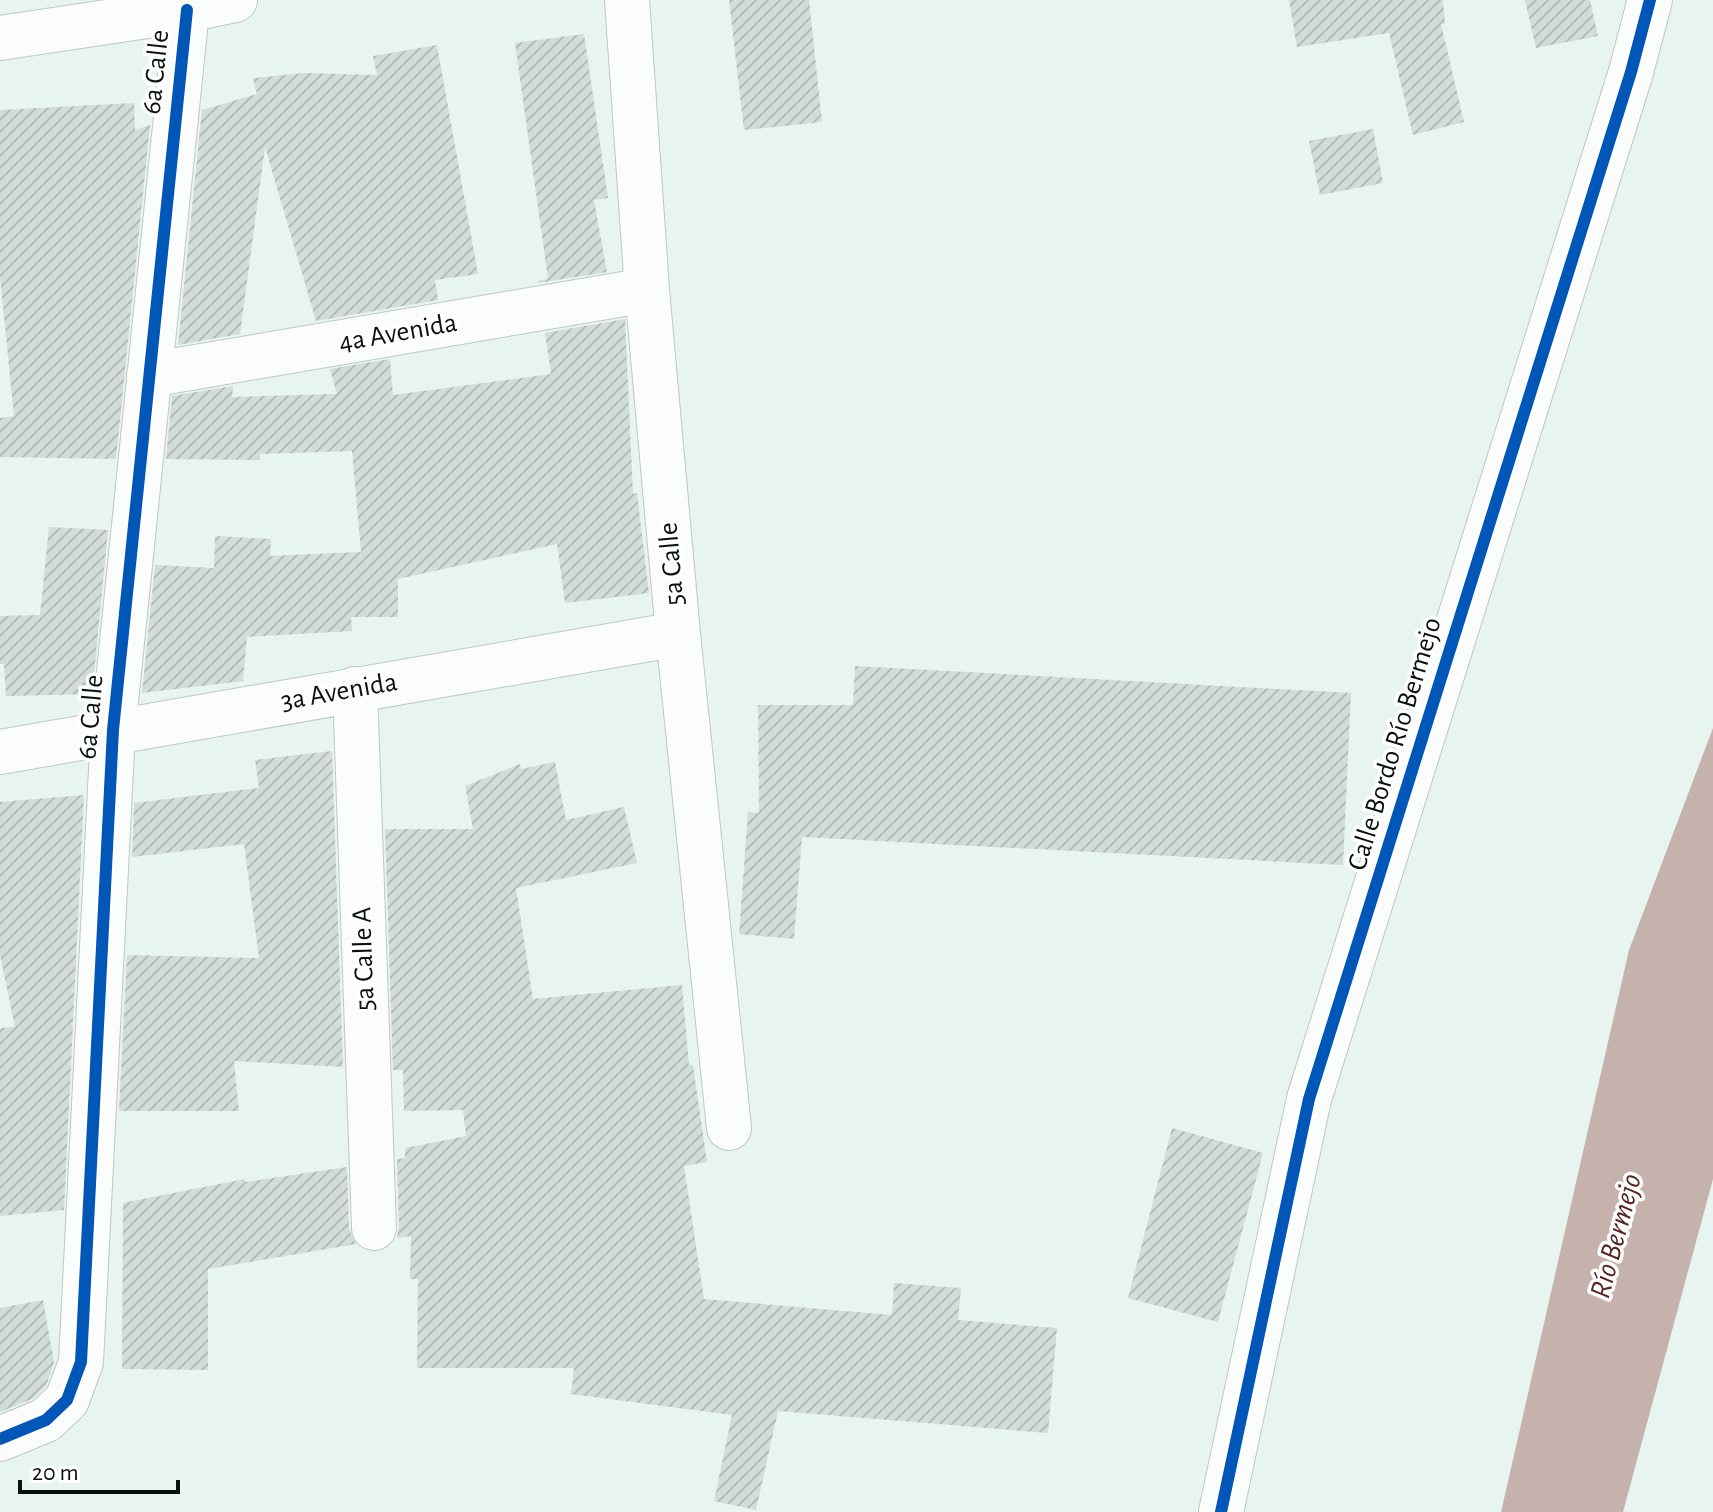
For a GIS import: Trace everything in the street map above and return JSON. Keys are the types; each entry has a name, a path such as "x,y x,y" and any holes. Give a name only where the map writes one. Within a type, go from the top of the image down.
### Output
{"street":[{"path":"0,38 235,0"},
{"name":"5a Calle","path":"627,0 647,290 678,634 729,1128"},
{"name":"Calle Bordo Río Bermejo","path":"1221,1512 1309,1099 1631,72 1650,0"},
{"name":"6a Calle","path":"0,1439 46,1420 67,1400 81,1362 113,730 187,10"},
{"name":"4a Avenida","path":"149,375 647,290"},
{"name":"3a Avenida","path":"0,752 678,634"},
{"name":"5a Calle A","path":"355,689 374,1228"}],"water":[{"name":"Río Bermejo","path":"1713,728 1713,1179 1623,1512 1501,1512 1629,950"}],"building":[{"path":"729,0 809,0 822,122 744,130"},
{"path":"1289,0 1443,0 1445,24 1441,24 1464,122 1413,135 1389,33 1297,47"},
{"path":"1525,0 1590,0 1598,36 1536,48"},
{"path":"584,34 608,198 594,200 607,272 538,283 548,279 515,43"},
{"path":"437,45 478,274 435,280 438,300 316,321 265,147 240,334 178,345 202,110 257,94 253,78 305,73 377,75 373,56"},
{"path":"134,103 135,130 150,125 116,459 0,457 0,418 14,416 0,277 0,110"},
{"path":"1373,129 1383,183 1320,195 1309,141"},
{"path":"625,319 633,494 637,493 649,593 565,603 557,544 398,579 398,617 351,617 352,631 247,637 243,681 142,693 155,565 214,568 215,536 271,539 270,556 361,552 352,451 260,454 260,460 166,459 172,396 233,386 232,397 337,394 330,369 390,359 393,395 551,374 545,333"},
{"path":"49,527 108,530 92,694 6,696 4,664 0,664 0,616 40,615"},
{"path":"855,666 1351,693 1343,865 802,837 794,939 739,934 748,812 759,813 758,705 853,705"},
{"path":"332,751 343,1067 234,1061 239,1111 119,1111 127,955 259,958 244,844 132,857 134,803 259,788 255,760"},
{"path":"555,762 566,820 624,807 637,863 516,888 533,999 682,985 689,1065 693,1065 707,1162 684,1166 704,1299 892,1315 894,1283 961,1288 958,1320 1057,1328 1048,1433 778,1411 756,1510 714,1501 732,1415 571,1394 574,1368 417,1368 418,1279 410,1279 411,1236 397,1238 397,1159 405,1158 405,1148 466,1136 463,1110 404,1111 403,1070 393,1070 385,829 473,829 465,786 520,764 521,769"},
{"path":"84,795 64,1210 0,1216 0,1028 15,1027 0,955 0,802"},
{"path":"1172,1128 1263,1153 1218,1322 1128,1298"},
{"path":"347,1167 349,1229 356,1244 208,1269 208,1370 122,1369 123,1203 245,1179 245,1182"},
{"path":"43,1300 54,1362 46,1386 32,1399 0,1412 0,1308"}],"cycle path":[{"path":"1221,1512 1309,1099 1631,72 1650,0"},
{"path":"0,1439 46,1420 67,1400 81,1362 113,730 187,10"}]}
